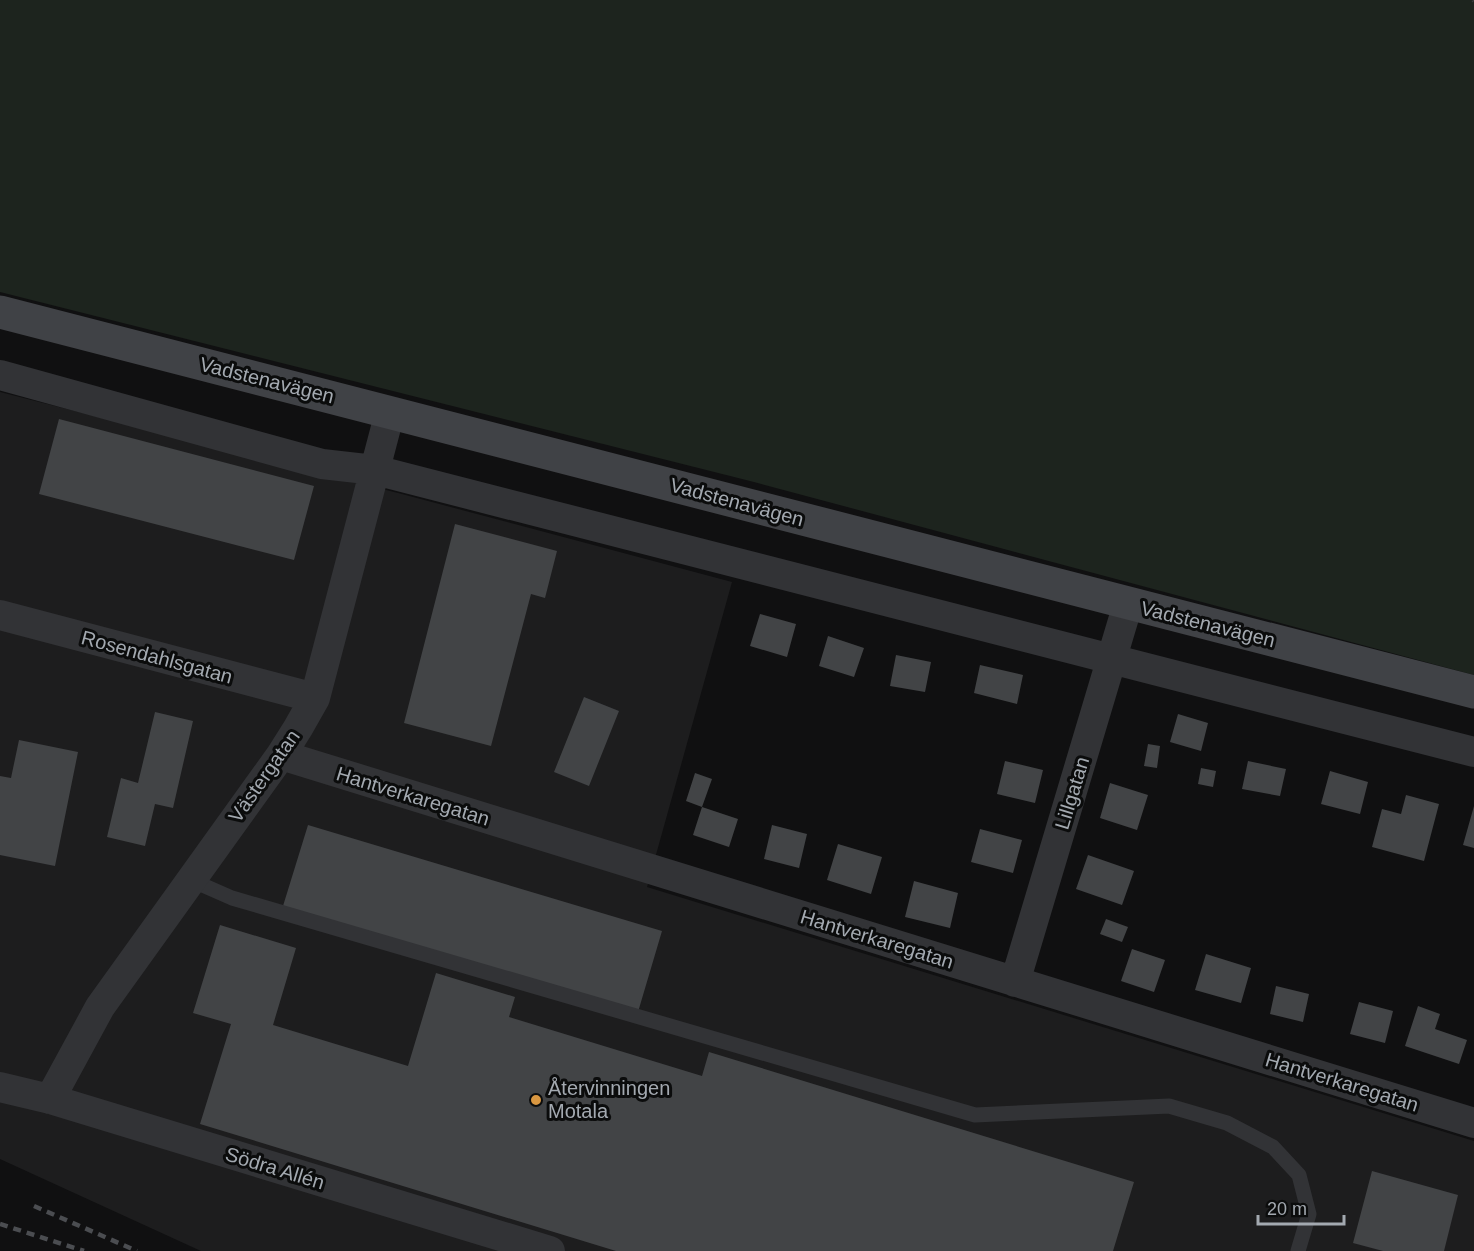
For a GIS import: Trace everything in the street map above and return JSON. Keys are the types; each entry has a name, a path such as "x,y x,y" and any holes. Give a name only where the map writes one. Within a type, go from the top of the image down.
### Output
{"main road":[{"name":"Vadstenavägen","path":"0,312 1474,692"}],"street":[{"path":"0,375 322,464 375,470 1474,752"},
{"name":"Västergatan","path":"50,1099 100,1007 281,755 315,698 390,412"},
{"name":"Lillgatan","path":"1015,982 1128,604"},
{"name":"Rosendahlsgatan","path":"0,615 315,698"},
{"name":"Hantverkaregatan","path":"281,755 1474,1123"},
{"name":"Södra Allén","path":"0,1087 50,1099 550,1251"}],"lane":[{"path":"190,880 232,898 975,1115 1169,1106 1227,1123 1273,1147 1299,1175 1309,1214 1298,1251"}],"shaded area":[{"path":"0,0 1474,0 1474,675 754,482 0,292"},
{"path":"0,392 398,493 732,582 647,887 1474,1141 1474,1251 201,1251 0,1159"}],"building":[{"path":"59,419 314,486 294,560 39,494"},
{"path":"455,524 557,551 545,598 531,594 491,746 404,723"},
{"path":"760,614 796,624 787,657 750,646"},
{"path":"828,636 864,648 854,677 819,666"},
{"path":"896,655 931,662 925,692 890,686"},
{"path":"980,665 1023,675 1017,704 974,693"},
{"path":"584,697 619,711 589,786 554,772"},
{"path":"155,712 193,721 173,808 155,804 145,846 107,837 121,778 138,783"},
{"path":"1178,714 1208,723 1201,751 1170,742"},
{"path":"19,740 78,752 55,866 0,855 0,776 11,778"},
{"path":"1148,744 1160,746 1157,768 1144,766"},
{"path":"1005,761 1043,770 1035,803 997,794"},
{"path":"1248,761 1286,769 1280,796 1242,789"},
{"path":"1201,768 1216,771 1213,787 1198,784"},
{"path":"1330,771 1368,782 1360,814 1321,804"},
{"path":"695,773 712,779 702,807 686,801"},
{"path":"1110,783 1148,795 1137,830 1100,818"},
{"path":"1406,795 1439,804 1424,861 1372,847 1382,809 1401,814"},
{"path":"1474,806 1474,848 1463,845"},
{"path":"702,807 738,819 729,847 693,835"},
{"path":"308,825 662,931 638,1012 283,906"},
{"path":"772,825 807,834 799,868 764,859"},
{"path":"980,829 1022,840 1013,873 971,862"},
{"path":"838,844 882,857 871,894 827,880"},
{"path":"1088,855 1134,871 1122,905 1076,889"},
{"path":"914,881 958,893 950,928 905,917"},
{"path":"1106,919 1128,927 1122,942 1100,934"},
{"name":"Återvinningen Motala","path":"220,925 296,948 273,1025 408,1066 436,973 515,997 509,1017 702,1076 709,1052 1134,1182 1113,1251 616,1251 200,1124 231,1024 193,1013"},
{"path":"1132,949 1165,960 1154,992 1121,981"},
{"path":"1206,954 1251,968 1241,1003 1195,990"},
{"path":"1276,986 1309,994 1303,1022 1270,1014"},
{"path":"1359,1002 1393,1011 1385,1043 1350,1034"},
{"path":"1418,1006 1440,1014 1435,1029 1467,1040 1459,1064 1405,1046"},
{"path":"1372,1171 1458,1195 1444,1251 1383,1251 1353,1243"}],"railway":[{"path":"34,1206 137,1251"},
{"path":"0,1224 84,1251"}],"place":[{"name":"Återvinningen Motala","path":"536,1100"}]}
